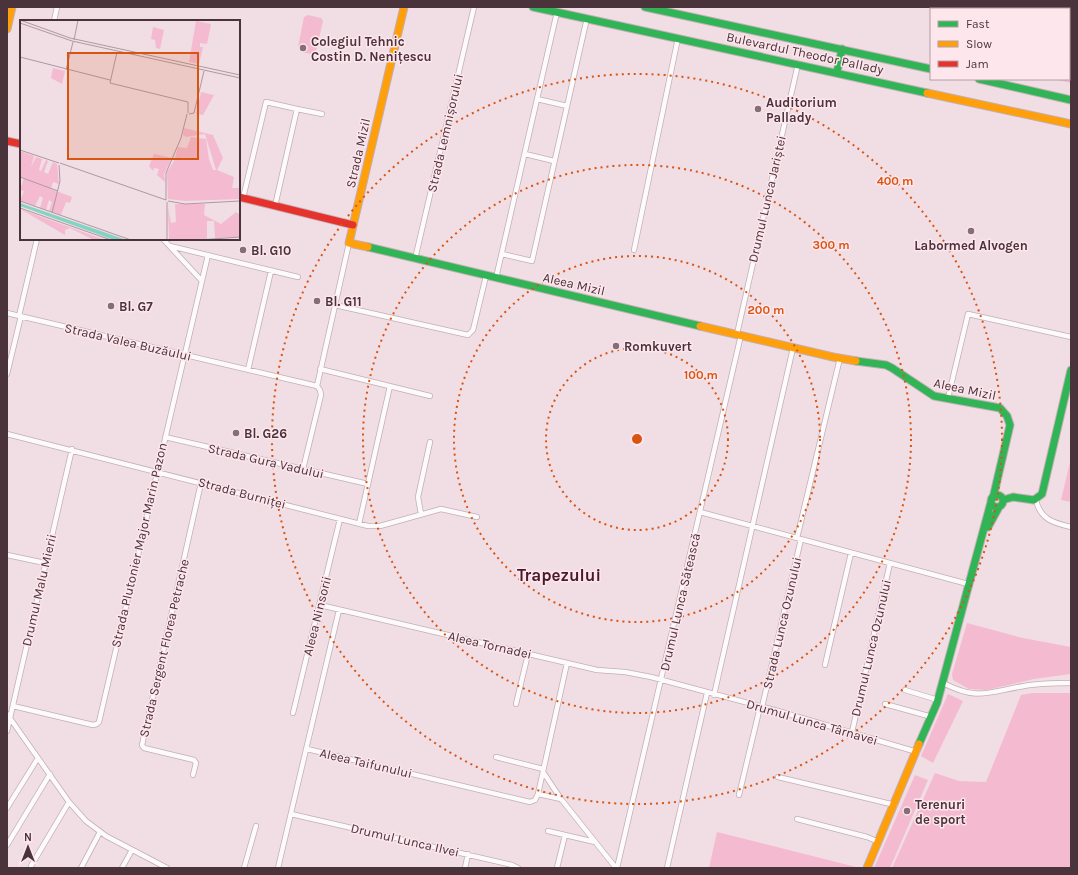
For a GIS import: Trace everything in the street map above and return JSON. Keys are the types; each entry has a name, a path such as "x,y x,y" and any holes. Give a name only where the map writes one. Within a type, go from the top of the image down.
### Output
{"street":[{"path":"7,29 12,7"},
{"path":"54,20 57,7"},
{"name":"Strada Mizil","path":"303,469 321,395 320,390 316,386 404,7"},
{"name":"Strada Lemnișorului","path":"415,259 474,7"},
{"name":"Bulevardul Theodor Pallady","path":"533,7 1071,124"},
{"name":"Bulevardul Theodor Pallady","path":"645,7 664,9 930,68"},
{"path":"496,278 557,12"},
{"path":"502,254 532,261 586,18"},
{"path":"634,250 678,38"},
{"path":"837,72 842,49"},
{"name":"Drumul Lunca Jariștei","path":"739,335 798,64"},
{"path":"983,80 1071,100"},
{"path":"537,99 567,106"},
{"path":"322,114 266,102 241,198 353,225"},
{"path":"275,206 297,109"},
{"path":"7,141 20,144"},
{"path":"525,154 554,162"},
{"path":"7,374 37,240"},
{"path":"164,240 202,281"},
{"name":"Aleea Mizil","path":"349,243 793,348 840,358 890,366 925,392 948,398 995,406 1004,412 1009,420 1009,437 982,535"},
{"path":"170,246 298,277"},
{"name":"Strada Plutonier Major Marin Pazon","path":"12,706 93,725 99,722 156,471 208,255"},
{"path":"248,370 271,271"},
{"path":"335,304 468,334 473,330 486,276"},
{"name":"Strada Valea Buzăului","path":"7,313 316,386"},
{"path":"948,398 968,314 1071,337"},
{"name":"Drumul Lunca Sătească","path":"617,868 662,680 739,335"},
{"path":"714,695 793,348"},
{"name":"Strada Lunca Ozunului","path":"739,795 761,707 840,358"},
{"path":"320,369 430,396"},
{"path":"1003,500 1013,497 1036,500 1041,496 1044,489 1071,370"},
{"path":"359,524 390,386"},
{"name":"Strada Burniței","path":"7,434 201,482 359,524 380,526 444,509 478,517"},
{"name":"Strada Gura Vadului","path":"165,437 368,484"},
{"path":"421,514 418,496 430,442"},
{"name":"Drumul Malu Mierii","path":"7,731 8,716 12,706 72,450"},
{"name":"Strada Sergent Florea Petrache","path":"193,775 196,763 194,760 144,748 142,745 201,482"},
{"path":"999,507 993,506 992,500 998,496 1003,500"},
{"path":"867,868 932,717 943,683 982,535 999,507 1002,505 1003,500"},
{"path":"1036,500 1041,513 1047,519 1071,527"},
{"name":"Drumul Lunca Ozunului","path":"700,512 968,584"},
{"name":"Aleea Ninsorii","path":"293,713 340,519"},
{"path":"825,664 851,553"},
{"path":"7,555 45,563"},
{"name":"Drumul Lunca Ozunului","path":"852,732 890,563"},
{"name":"Aleea Tornadei","path":"320,606 567,663 604,671 634,673 662,680"},
{"name":"Aleea Taifunului","path":"339,610 306,749 530,802 536,800 538,794"},
{"path":"516,704 528,654"},
{"path":"562,799 538,794 567,663"},
{"name":"Drumul Lunca Târnavei","path":"662,680 852,732 917,752"},
{"path":"943,683 960,691 977,695 1037,684 1071,683"},
{"path":"905,690 938,700"},
{"path":"667,868 707,693"},
{"path":"886,704 932,717"},
{"path":"8,716 70,802 86,821 100,832 167,868"},
{"path":"278,868 306,749"},
{"path":"496,757 543,770 562,799 617,868"},
{"path":"7,808 38,758"},
{"path":"7,845 50,774"},
{"path":"778,777 895,804"},
{"path":"31,866 70,802"},
{"name":"Drumul Lunca Ilvei","path":"291,814 468,854 518,868"},
{"path":"797,818 879,842"},
{"path":"244,868 256,826"},
{"path":"548,831 595,842"},
{"path":"81,868 100,832"},
{"path":"557,868 564,835"},
{"path":"122,868 132,850"},
{"path":"465,868 468,854"}],"shaded area":[{"path":"1071,7 1071,83 1058,80 1070,80 1070,8 1020,8"},
{"path":"308,15 321,18 323,21 316,51 312,54 300,52 298,47 304,17"},
{"path":"1071,458 1071,502 1061,500"},
{"path":"967,623 1023,638 1071,647 1071,674 1034,679 987,690 969,689 953,680 952,674"},
{"path":"1032,693 1071,693 1071,868 892,868 935,773 959,781 986,782 1021,695"},
{"path":"948,694 963,701 933,763 921,756"},
{"name":"Terenuri de sport","path":"915,775 928,780 890,868 874,868"},
{"path":"717,832 860,868 709,868"}],"traffic: fast":[{"path":"533,7 927,93"},
{"path":"645,7 930,69"},
{"path":"837,72 842,49"},
{"path":"983,80 1071,100"},
{"path":"368,247 700,326"},
{"path":"856,361 886,365 934,396 1000,408 1007,416 1010,425 993,498"},
{"path":"1003,500 1013,497 1034,500 1042,494 1071,370"},
{"path":"997,495 1001,497 1003,501 1001,505 997,507 993,505 991,501 993,497 997,495"},
{"path":"919,744 937,703 991,502"},
{"path":"988,527 999,507"}],"traffic: slow":[{"path":"7,29 12,7"},
{"path":"368,247 349,243 404,7"},
{"path":"927,93 1071,124"},
{"path":"700,326 856,361"},
{"path":"867,868 919,744"}],"traffic: jam":[{"path":"7,141 20,144"},
{"path":"240,197 353,225"}],"place":[{"name":"Colegiul Tehnic Costin D. Nenițescu","path":"303,48"},
{"name":"Auditorium Pallady","path":"758,109"},
{"name":"Labormed Alvogen","path":"971,231"},
{"name":"Bl. G10","path":"243,250"},
{"name":"Bl. G11","path":"317,301"},
{"name":"Bl. G7","path":"111,306"},
{"name":"Romkuvert","path":"616,346"},
{"name":"Bl. G26","path":"236,433"},
{"name":"Terenuri de sport","path":"907,811"}],"district":[{"name":"Trapezului","path":"559,575"}]}
